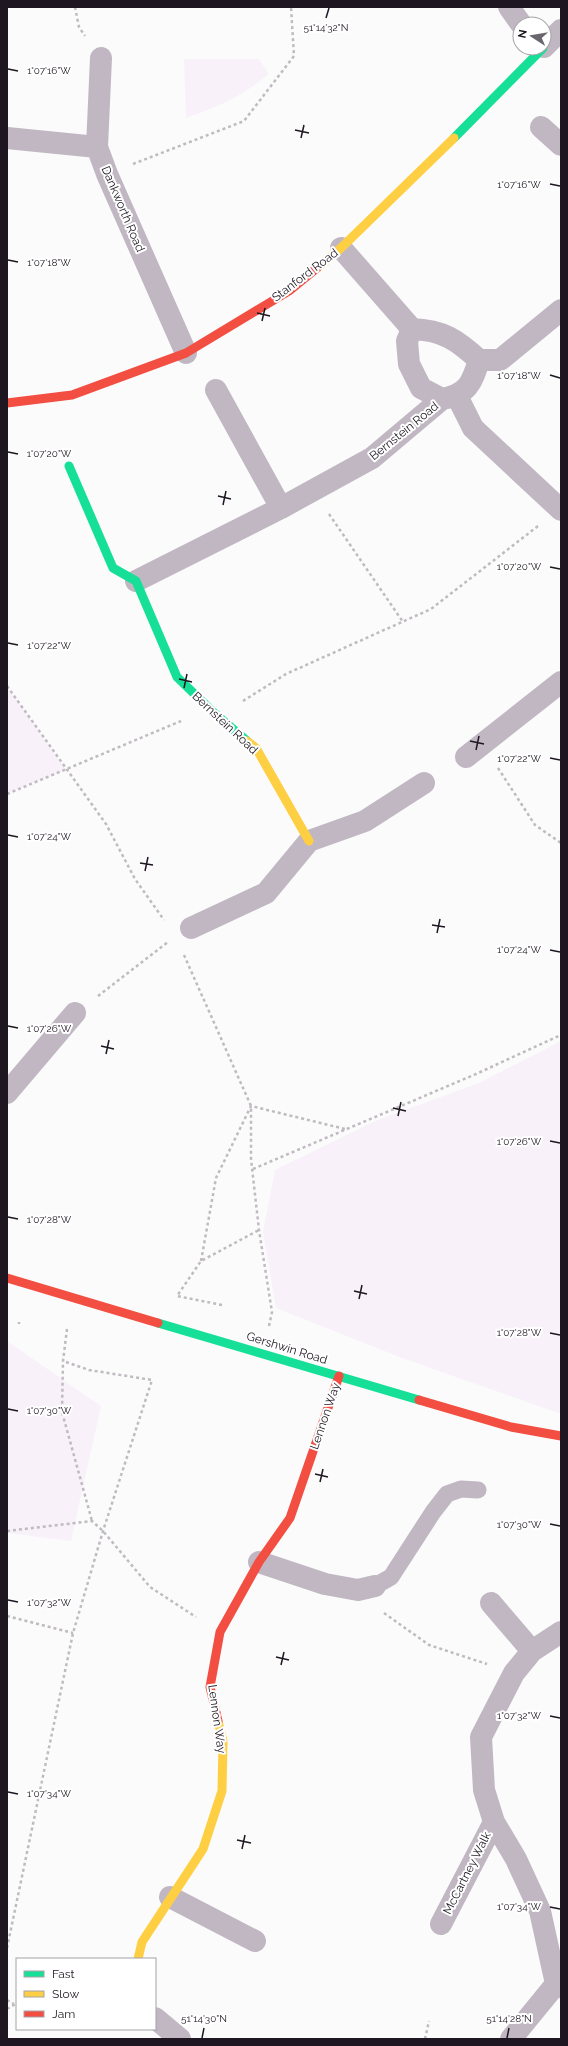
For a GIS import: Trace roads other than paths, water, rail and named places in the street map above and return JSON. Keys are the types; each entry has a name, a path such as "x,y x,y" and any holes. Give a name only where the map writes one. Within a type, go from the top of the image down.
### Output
{"street":[{"path":"509,7 515,16"},
{"name":"Stanford Road","path":"552,38 561,30"},
{"name":"Stanford Road","path":"7,403 72,394 186,353 289,291 341,248 432,160 533,56"},
{"name":"Dankworth Road","path":"101,58 97,146 107,174 186,353"},
{"path":"541,127 561,145"},
{"path":"7,138 97,146"},
{"path":"341,248 412,329 430,330 457,340 480,360 500,360 561,310"},
{"name":"Bernstein Road","path":"412,329 407,341 409,364 421,388 450,398"},
{"name":"Bernstein Road","path":"309,841 256,748 213,712 177,677 136,582 281,508 372,458 472,382 480,360"},
{"path":"216,390 281,508"},
{"path":"450,398 473,428 560,508"},
{"path":"69,466 113,568 136,582"},
{"path":"466,757 561,682"},
{"path":"184,932 266,893 309,841 365,822 424,783"},
{"path":"7,1093 75,1013"},
{"name":"Gershwin Road","path":"7,1278 511,1427 561,1436"},
{"name":"Lennon Way","path":"138,1958 142,1942 170,1897 203,1849 222,1791 223,1741 210,1687 220,1632 258,1562 290,1518 339,1376"},
{"path":"258,1562 325,1584 366,1588"},
{"path":"491,1603 532,1651"},
{"name":"McCartney Walk","path":"511,2039 558,1986 540,1911 516,1859 494,1822 484,1790 481,1737 514,1673 532,1651 561,1632"},
{"name":"McCartney Walk","path":"441,1924 494,1822"},
{"path":"170,1897 255,1941"},
{"path":"156,2019 180,2039"}],"lane":[{"path":"366,1588 391,1577 433,1512 447,1494 461,1489 478,1490"}]}
